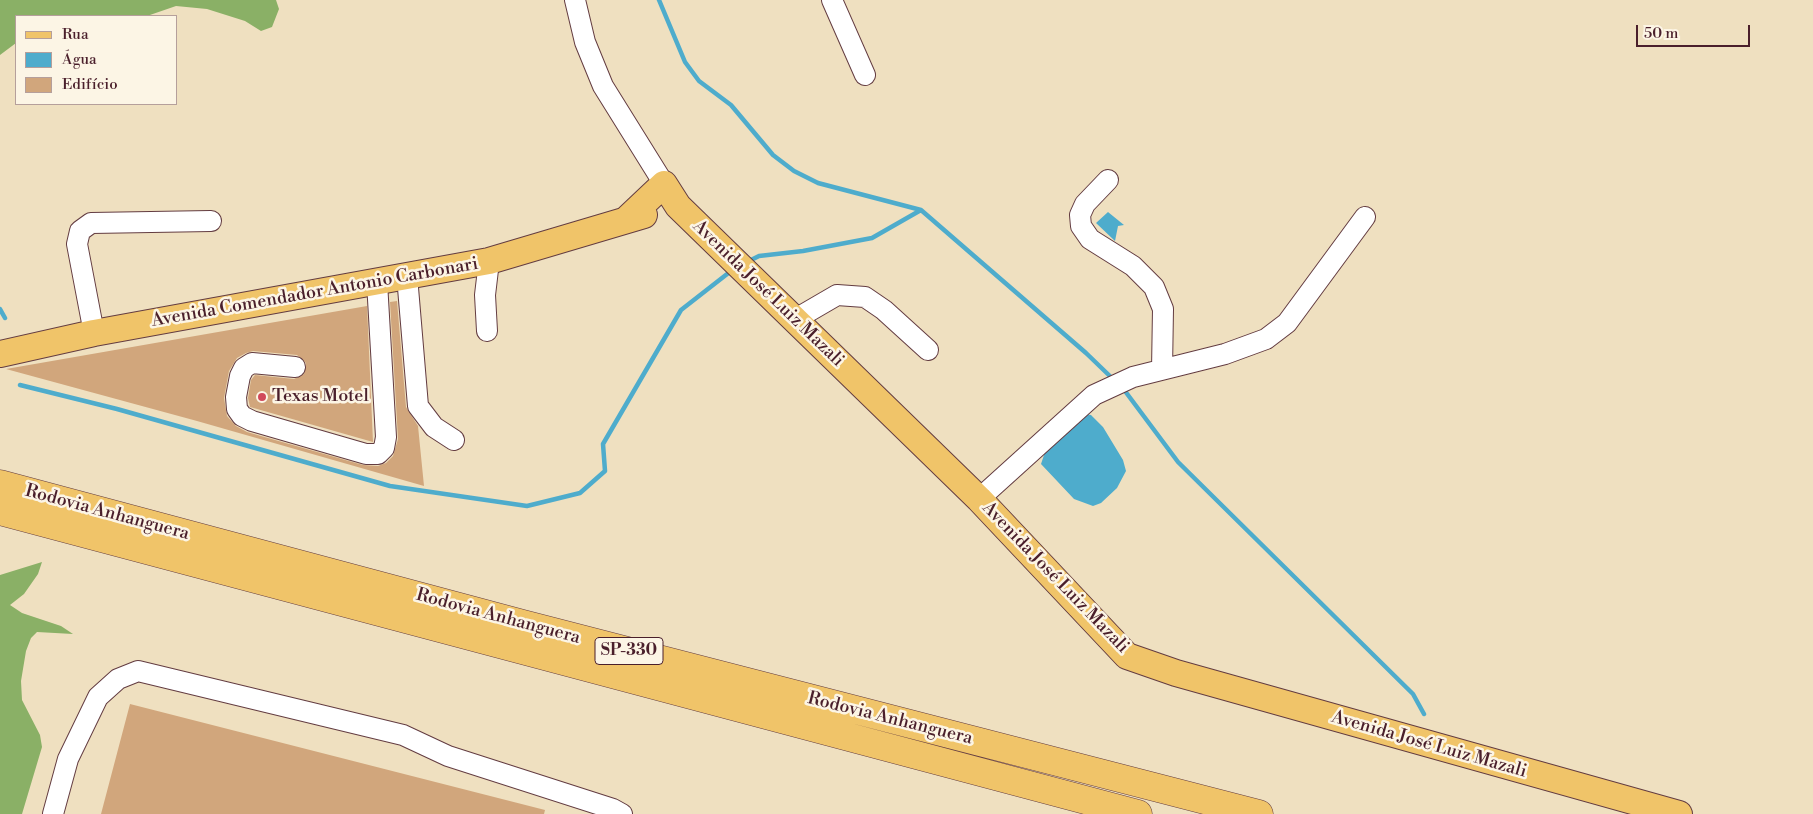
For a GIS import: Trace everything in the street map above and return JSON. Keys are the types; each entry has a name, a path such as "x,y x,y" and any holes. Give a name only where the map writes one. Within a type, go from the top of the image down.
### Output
{"highway":[{"name":"Rodovia Anhanguera","path":"0,484 513,622 1259,814"},
{"name":"Rodovia Anhanguera","path":"0,510 1138,814"},
{"path":"1046,790 1109,814"}],"main road":[{"name":"Avenida José Luiz Mazali","path":"664,184 678,206 979,500 1128,656 1176,673 1679,814"},
{"name":"Avenida Comendador Antonio Carbonari","path":"627,219 664,184"},
{"name":"Avenida Comendador Antonio Carbonari","path":"0,354 94,333 489,261 627,219 678,206"}],"street":[{"path":"575,0 585,42 603,86 664,184"},
{"path":"832,0 865,75"},
{"path":"1108,180 1086,204 1080,215 1081,226 1090,239 1133,266 1154,287 1163,309 1162,370"},
{"path":"979,500 1094,394 1133,378 1224,354 1266,339 1287,323 1365,217"},
{"path":"94,333 77,244 80,231 91,223 211,221"},
{"path":"487,331 485,295 489,261"},
{"path":"407,276 418,406 434,427 454,440"},
{"path":"294,367 252,364 244,368 240,376 236,397 237,409 242,416 252,421 366,454 378,454 384,448 386,437 377,282"},
{"path":"794,320 837,295 866,297 884,310 928,350"},
{"path":"54,814 68,759 98,697 118,679 138,671 403,735 448,756 613,808 622,814"}],"green space":[{"path":"0,0 276,0 279,9 272,27 261,31 245,21 207,9 176,6 150,15 15,15 15,44 0,55"},
{"path":"42,562 38,574 24,594 10,605 22,613 61,626 73,634 37,632 31,638 26,651 21,681 22,700 40,735 42,747 22,814 0,814 0,575"}],"water":[{"path":"1108,212 1124,225 1118,226 1115,241 1096,223"},
{"path":"1085,414 1091,415 1103,427 1123,460 1126,471 1117,488 1101,503 1093,506 1074,499 1041,464 1045,452"}],"building":[{"name":"Texas Motel","path":"397,301 406,407 418,426 424,486 6,369 367,306 373,442 250,407 248,398 251,380 255,375 294,379 304,374 306,363 297,355 253,351 237,358 229,371 224,398 227,416 236,426 247,432 363,465 378,466 386,463 393,456 398,439 390,302"},
{"path":"130,704 545,810 544,814 101,814"}],"waterway":[{"path":"659,0 685,62 699,81 731,105 773,155 794,171 818,183 921,210 1086,353 1114,380"},
{"path":"749,261 759,256 803,251 872,238 921,210"},
{"path":"20,385 117,409 390,486 527,506 580,493 605,471 603,444 681,310 731,271"},
{"path":"0,309 5,318"},
{"path":"1122,387 1178,462 1413,694 1424,714"}],"place":[{"name":"Texas Motel","path":"262,397"}]}
